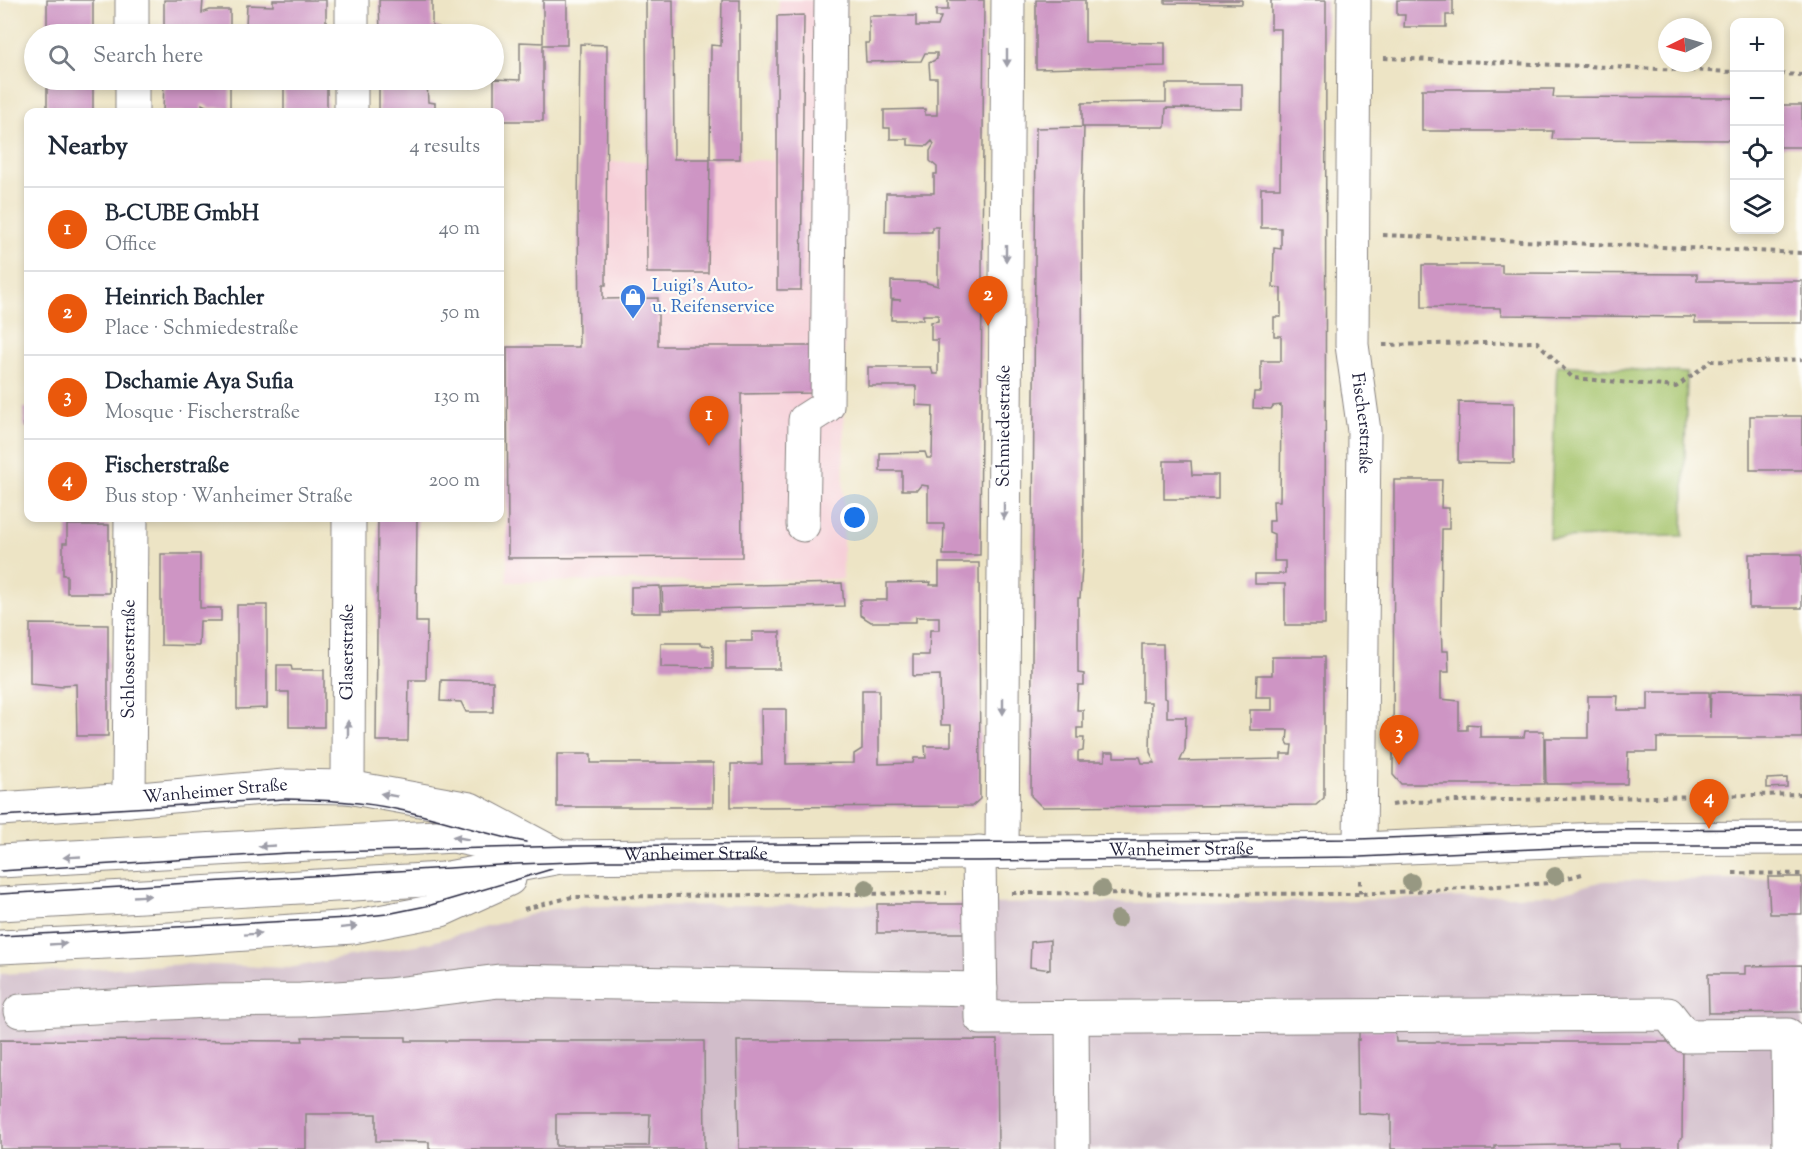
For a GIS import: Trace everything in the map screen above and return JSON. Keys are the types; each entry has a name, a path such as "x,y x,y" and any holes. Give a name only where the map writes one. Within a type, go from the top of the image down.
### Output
{"street":[{"path":"132,0 132,24"},
{"path":"352,0 352,24"},
{"path":"803,525 805,420 827,406 831,0"},
{"name":"Schmiedestraße","path":"1008,0 990,852 979,892 981,1018 1072,1018"},
{"name":"Fischerstraße","path":"1354,0 1352,345 1364,431 1360,849"},
{"path":"132,90 132,108"},
{"path":"351,90 351,108"},
{"name":"Schlosserstraße","path":"129,800 131,522"},
{"name":"Glaserstraße","path":"348,787 349,522"},
{"name":"Wanheimer Straße","path":"0,809 284,786 348,787 470,809 560,857"},
{"name":"Wanheimer Straße","path":"0,861 454,836 560,857"},
{"name":"Wanheimer Straße","path":"0,904 443,879 560,857 1360,849 1599,840 1802,838"},
{"name":"Wanheimer Straße","path":"0,947 353,927 441,910 560,857"},
{"path":"20,1011 206,1001 301,1000 388,995 500,981 981,989"},
{"path":"1073,1149 1072,1018 1668,1014 1685,1036 1788,1035 1789,1149"}],"path":[{"path":"1353,57 1730,72"},
{"path":"1784,74 1802,75"},
{"path":"1352,234 1802,253"},
{"path":"1352,345 1537,342 1573,378 1676,387 1711,361 1761,362 1802,359"},
{"path":"1360,809 1412,802 1802,794"},
{"path":"522,909 572,897 979,892 1360,894 1550,883 1591,873"},
{"path":"1731,873 1802,874"}],"shaded area":[{"path":"779,0 846,0 843,579 507,582 504,347 579,346 581,162 774,160"},
{"path":"1802,878 1802,1149 0,1149 0,974 188,964 289,968 432,942 550,909 593,906 1289,902 1555,895 1602,881"}],"green space":[{"path":"1557,365 1687,373 1683,536 1549,538"}],"building":[{"path":"47,0 93,0 93,24 47,24"},
{"path":"164,0 203,0 202,13 210,10 230,10 230,24 164,24"},
{"path":"273,0 326,0 326,24 246,24 247,5 273,6"},
{"path":"379,0 432,0 432,24 380,24"},
{"path":"543,0 567,0 567,45 543,45 543,121 504,121 504,108 494,108 494,90 504,90 504,79 520,80 520,42 543,43"},
{"path":"646,0 673,0 674,159 710,159 708,273 647,273"},
{"path":"722,0 740,0 740,159 710,159 711,45 721,46"},
{"path":"948,0 984,0 980,555 943,555 944,524 928,524 928,486 921,485 917,490 902,490 902,471 880,471 880,453 925,452 927,458 932,458 933,406 916,405 916,386 868,386 868,367 931,367 933,374 938,374 938,340 931,340 931,322 938,321 938,315 923,315 923,320 891,320 892,300 901,300 891,299 891,281 924,282 938,286 938,227 932,227 932,232 885,232 886,193 934,193 934,174 937,174 937,167 930,161 930,151 934,144 932,141 927,146 908,145 908,139 890,139 890,128 884,128 884,110 925,109 925,115 937,115 937,78 930,78 929,63 937,59 937,53 925,53 921,61 866,62 865,43 869,43 869,16 916,16 916,26 938,26 941,17 936,17 936,10 948,10"},
{"path":"1036,0 1085,0 1085,42 1165,43 1165,66 1036,69"},
{"path":"1165,0 1242,0 1242,4 1165,3"},
{"path":"1271,0 1326,0 1325,625 1285,625 1285,584 1255,584 1255,574 1285,574 1285,561 1274,561 1274,534 1269,532 1269,521 1274,521 1273,501 1280,501 1281,405 1273,406 1271,409 1253,408 1254,392 1261,392 1261,361 1281,361 1281,336 1274,336 1274,317 1281,317 1281,288 1273,287 1274,248 1281,249 1281,228 1261,228 1261,188 1280,188 1281,29 1271,29"},
{"path":"1397,0 1453,0 1453,15 1446,15 1446,27 1404,27 1405,15 1397,15"},
{"path":"804,15 801,290 777,290 777,16"},
{"path":"580,44 607,45 606,285 603,285 603,299 658,298 658,346 817,346 817,393 741,394 742,557 508,558 507,347 579,347"},
{"path":"1166,84 1242,84 1242,109 1166,108 1165,127 1082,127 1082,103 1166,102"},
{"path":"1422,89 1554,89 1553,97 1730,98 1730,140 1552,139 1553,131 1422,131"},
{"path":"47,90 93,90 93,108 47,108"},
{"path":"164,90 230,90 230,108 210,108 202,104 202,108 163,108"},
{"path":"284,90 327,90 327,108 284,108"},
{"path":"379,90 427,90 428,102 435,103 435,108 379,108"},
{"path":"1784,105 1802,105 1802,147 1784,147"},
{"path":"1084,127 1082,199 1083,551 1080,598 1078,598 1078,673 1084,674 1084,685 1078,685 1077,710 1083,710 1083,728 1077,728 1077,738 1084,738 1083,751 1078,752 1078,761 1105,761 1105,752 1114,752 1114,757 1140,757 1142,763 1155,763 1150,752 1151,702 1142,702 1142,644 1163,644 1164,698 1167,699 1167,717 1186,717 1185,750 1180,761 1281,759 1281,754 1291,754 1292,745 1287,742 1288,730 1250,730 1250,710 1272,710 1272,697 1256,697 1257,675 1272,675 1272,657 1324,657 1324,798 1316,805 1042,807 1031,796 1036,128"},
{"path":"1422,265 1502,265 1502,273 1697,274 1697,281 1802,281 1802,323 1695,323 1695,317 1501,315 1500,308 1422,307"},
{"path":"1459,402 1514,403 1514,463 1458,462"},
{"path":"1750,416 1802,416 1802,470 1750,470"},
{"path":"1164,461 1191,461 1192,475 1218,475 1218,499 1164,499"},
{"path":"1394,480 1442,480 1441,508 1449,508 1449,529 1442,529 1441,622 1442,651 1448,651 1449,672 1441,672 1441,699 1459,701 1459,730 1467,730 1467,724 1480,725 1480,737 1524,737 1525,731 1544,731 1544,784 1401,784 1393,775"},
{"path":"378,522 417,522 416,622 427,622 426,680 409,680 408,741 376,741"},
{"path":"67,525 109,525 109,593 67,593 67,575 63,575 63,543 67,543"},
{"path":"161,554 200,554 200,608 221,608 221,621 200,621 199,646 161,645"},
{"path":"1749,554 1802,554 1802,608 1749,608"},
{"path":"939,563 979,563 980,799 972,806 731,807 731,764 762,764 761,709 786,709 786,764 854,763 854,754 862,749 862,690 879,690 879,764 913,763 914,758 926,758 925,746 951,746 951,725 941,725 940,675 913,676 913,655 929,655 930,630 939,630 939,617 916,617 916,622 871,622 860,615 860,600 887,600 887,583 931,582 930,585 939,585"},
{"path":"842,583 844,606 663,610 662,587"},
{"path":"660,586 661,613 631,613 631,587"},
{"path":"237,605 267,605 267,708 237,709"},
{"path":"30,624 108,625 108,736 77,736 76,684 63,685 63,687 30,684"},
{"path":"752,632 780,632 780,669 726,669 726,641 752,641"},
{"path":"661,643 700,643 700,645 713,646 713,668 661,667"},
{"path":"277,665 291,665 292,670 324,670 324,727 289,727 289,692 277,692"},
{"path":"441,680 493,681 493,712 466,712 461,702 440,701"},
{"path":"1648,692 1709,692 1710,718 1711,692 1802,693 1802,738 1657,738 1657,752 1628,752 1627,784 1546,784 1545,738 1588,738 1588,696 1618,696 1617,710 1648,710"},
{"path":"557,754 591,754 591,763 713,763 713,807 557,807"},
{"path":"1787,778 1787,787 1767,788 1767,779"},
{"path":"1768,877 1802,877 1802,914 1770,914"},
{"path":"877,904 966,904 966,933 877,933"},
{"path":"1050,940 1050,970 1030,967 1031,942"},
{"path":"1802,965 1802,1012 1709,1013 1708,974 1745,974 1745,966"},
{"path":"1395,1029 1396,1042 1683,1042 1682,1138 1679,1140 1679,1149 1619,1149 1619,1144 1495,1146 1495,1149 1391,1149 1391,1115 1358,1113 1357,1039 1359,1040 1359,1031"},
{"path":"302,1037 406,1037 406,1041 704,1041 705,1149 429,1149 429,1142 376,1141 376,1114 306,1114 306,1149 0,1149 0,1040 303,1041","holes":["556,1114 650,1114 649,1146 556,1146"]},
{"path":"997,1040 998,1149 739,1149 737,1041"}],"tram line":[{"path":"0,816 285,799 328,801 386,807 526,842"},
{"path":"0,871 287,853 571,846 1359,839 1599,830 1802,829"},
{"path":"0,894 600,861 979,861 1360,857 1600,846 1802,846"},
{"path":"0,936 387,914 431,905 552,869"}],"place":[{"name":"Luigi's Auto- u. Reifenservice","path":"633,320"},
{"name":"Heinrich Bachler","path":"988,326"},
{"name":"B-CUBE GmbH","path":"709,446"},
{"name":"Dschamie Aya Sufia","path":"1399,765"},
{"name":"Fischerstraße","path":"1709,829"}]}
